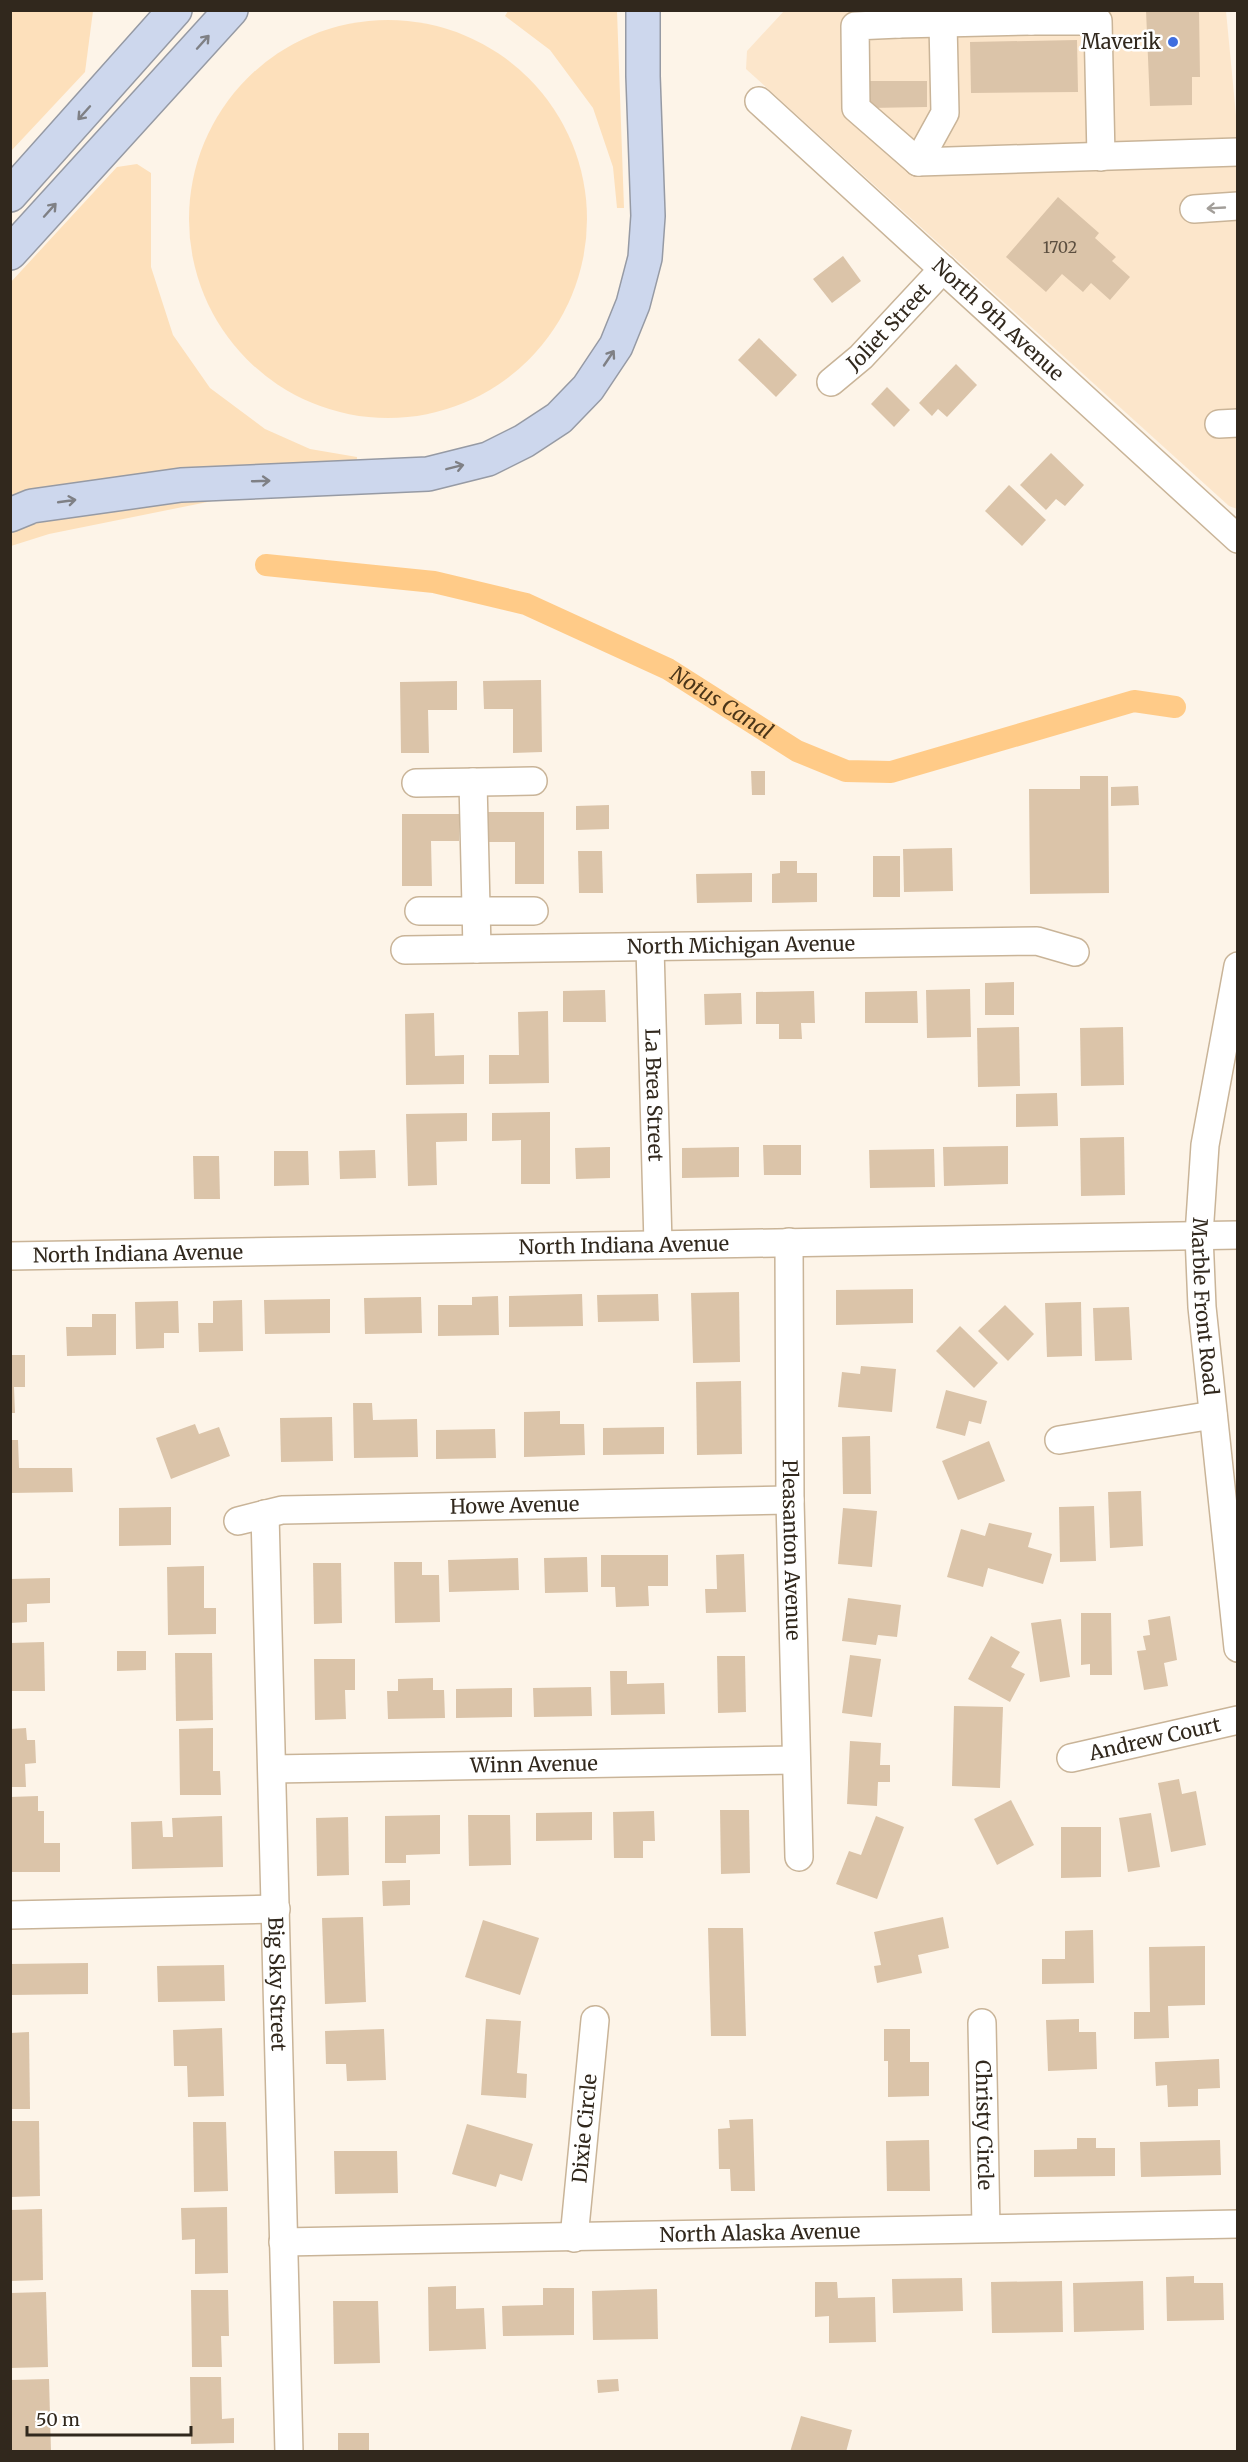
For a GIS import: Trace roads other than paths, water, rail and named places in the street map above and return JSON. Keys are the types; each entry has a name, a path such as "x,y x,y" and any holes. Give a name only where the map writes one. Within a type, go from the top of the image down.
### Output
{"highway":[{"path":"10,195 175,10"},
{"path":"10,254 231,10"},
{"path":"10,515 32,506 181,485 428,474 488,459 524,441 559,418 588,388 616,346 633,304 645,258 648,216 643,10"}],"street":[{"path":"1101,157 1098,21 1031,16 944,23 899,17 855,26 856,108 918,162 1101,157 1238,152"},
{"path":"918,162 945,113 944,23"},
{"name":"North 9th Avenue","path":"759,100 1238,539"},
{"path":"1194,209 1238,206"},
{"name":"Joliet Street","path":"831,382 861,357 943,269"},
{"path":"416,783 533,781"},
{"path":"472,782 477,949"},
{"path":"419,911 534,911"},
{"name":"North Michigan Avenue","path":"405,950 1037,941 1075,952"},
{"name":"La Brea Street","path":"650,947 657,1244"},
{"name":"Marble Front Road","path":"1238,966 1205,1145 1199,1235 1202,1306 1213,1415 1227,1447 1238,1648"},
{"name":"North Indiana Avenue","path":"10,1256 1238,1235"},
{"name":"Pleasanton Avenue","path":"789,1242 790,1500 799,1857"},
{"path":"1059,1440 1213,1415"},
{"name":"Howe Avenue","path":"238,1521 282,1510 790,1500"},
{"name":"Big Sky Street","path":"265,1514 289,2451"},
{"name":"Andrew Court","path":"1071,1758 1238,1720"},
{"name":"Winn Avenue","path":"272,1769 796,1761"},
{"path":"10,1915 276,1909"},
{"name":"Dixie Circle","path":"574,2238 595,2020"},
{"name":"Christy Circle","path":"982,2023 986,2228"},
{"name":"North Alaska Avenue","path":"283,2242 1238,2224"}],"waterway":[{"name":"Notus Canal","path":"266,565 434,582 526,604 668,669 797,751 846,771 891,772 1134,701 1175,707"}],"place":[{"name":"Maverik","path":"1173,42"}]}
